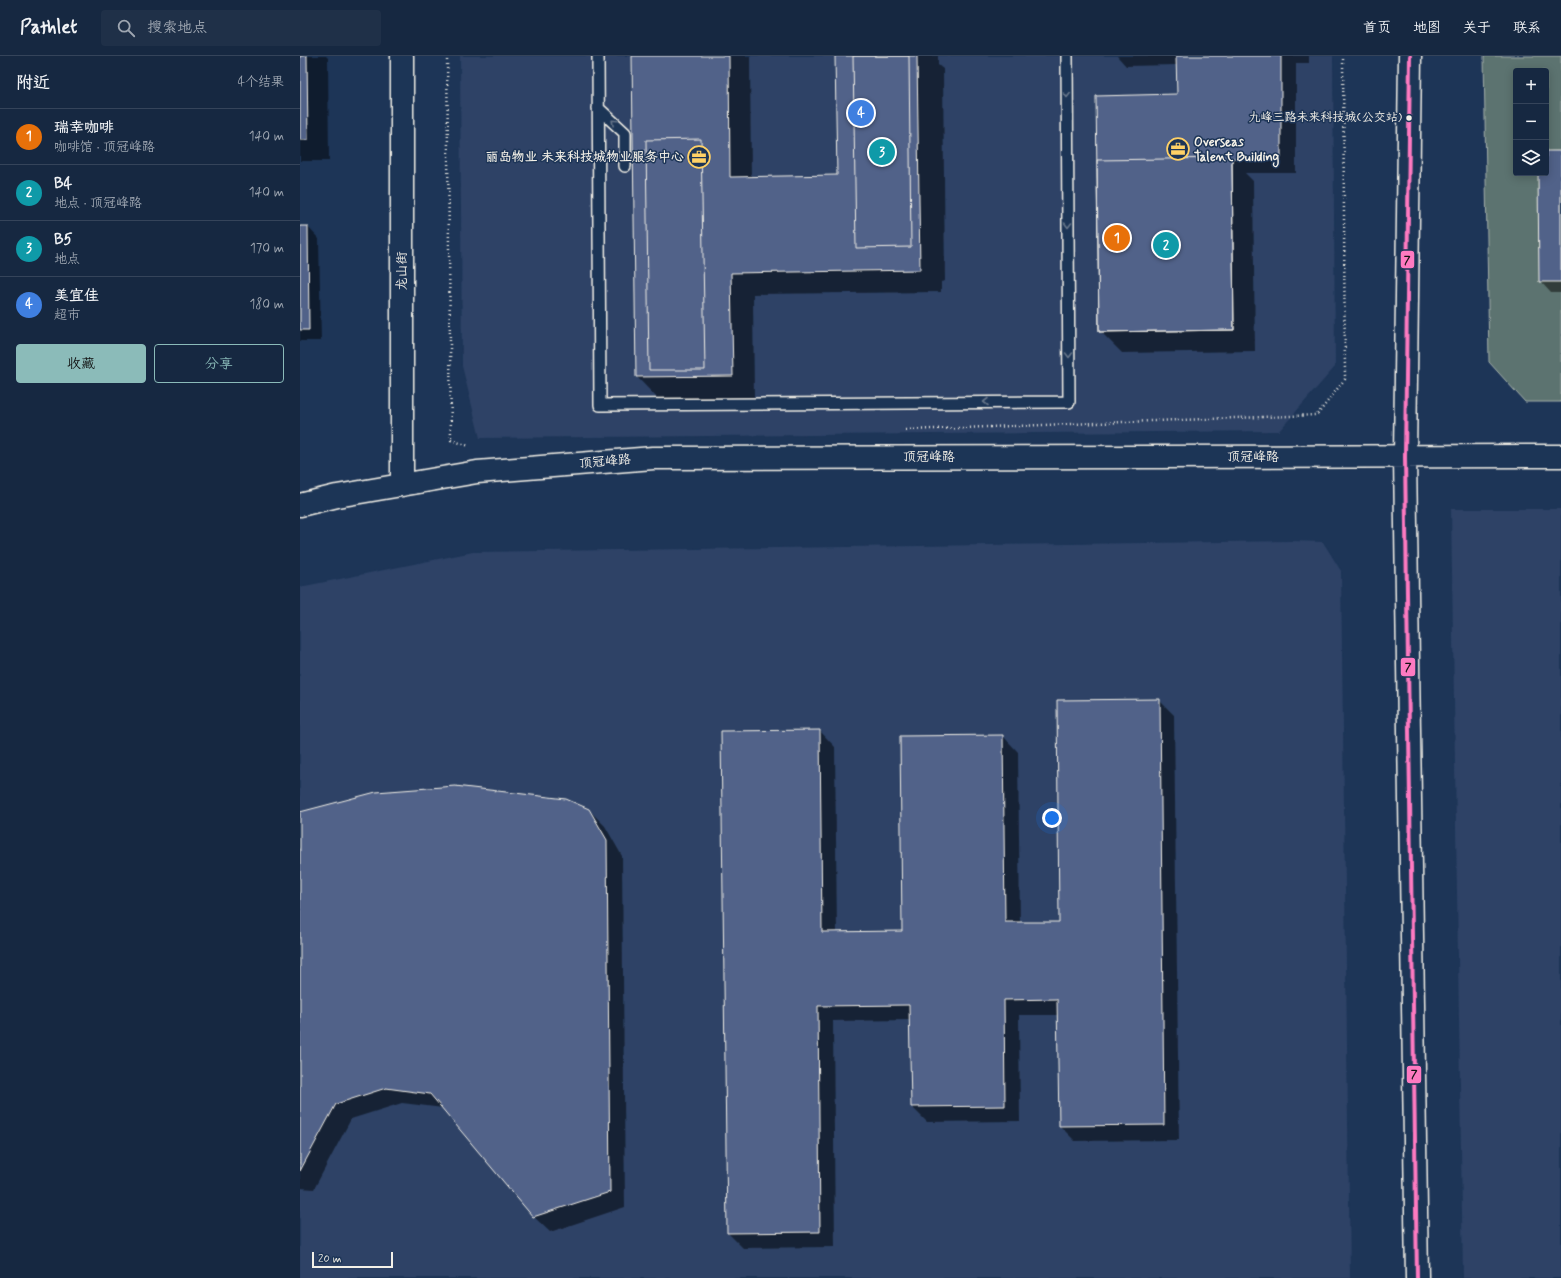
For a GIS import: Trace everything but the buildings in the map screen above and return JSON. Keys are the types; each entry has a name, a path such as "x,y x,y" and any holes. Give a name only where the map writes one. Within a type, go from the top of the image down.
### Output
{"street":[{"name":"龙山街","path":"402,56 402,485"},
{"path":"1410,56 1405,457 1417,1278"},
{"name":"顶冠峰路","path":"300,505 337,496 477,472 653,458 1561,456"}],"lane":[{"path":"598,56 600,404 1069,402 1067,56"},
{"path":"598,108 625,133 625,166"}],"path":[{"path":"447,56 451,440 467,446 475,446"},
{"path":"904,430 1317,416 1345,379 1343,56"}],"shaded area":[{"path":"460,56 1333,56 1335,367 1279,431 480,438 462,366"},
{"path":"1451,509 1561,509 1561,1278 1463,1278"},
{"path":"1291,541 1323,542 1341,571 1350,1278 300,1278 300,587 473,552"}],"green space":[{"path":"1484,56 1561,56 1561,402 1525,402 1489,362"}],"transit line":[{"name":"7","path":"1410,56 1405,457 1417,1278"}],"place":[{"name":"美宜佳","path":"861,113"},
{"name":"九峰三路未来科技城(公交站)","path":"1409,118"},
{"name":"Overseas Talent Building","path":"1178,149"},
{"name":"B5","path":"882,152"},
{"name":"丽岛物业 未来科技城物业服务中心","path":"699,157"},
{"name":"瑞幸咖啡","path":"1117,238"},
{"name":"B4","path":"1166,245"}]}
